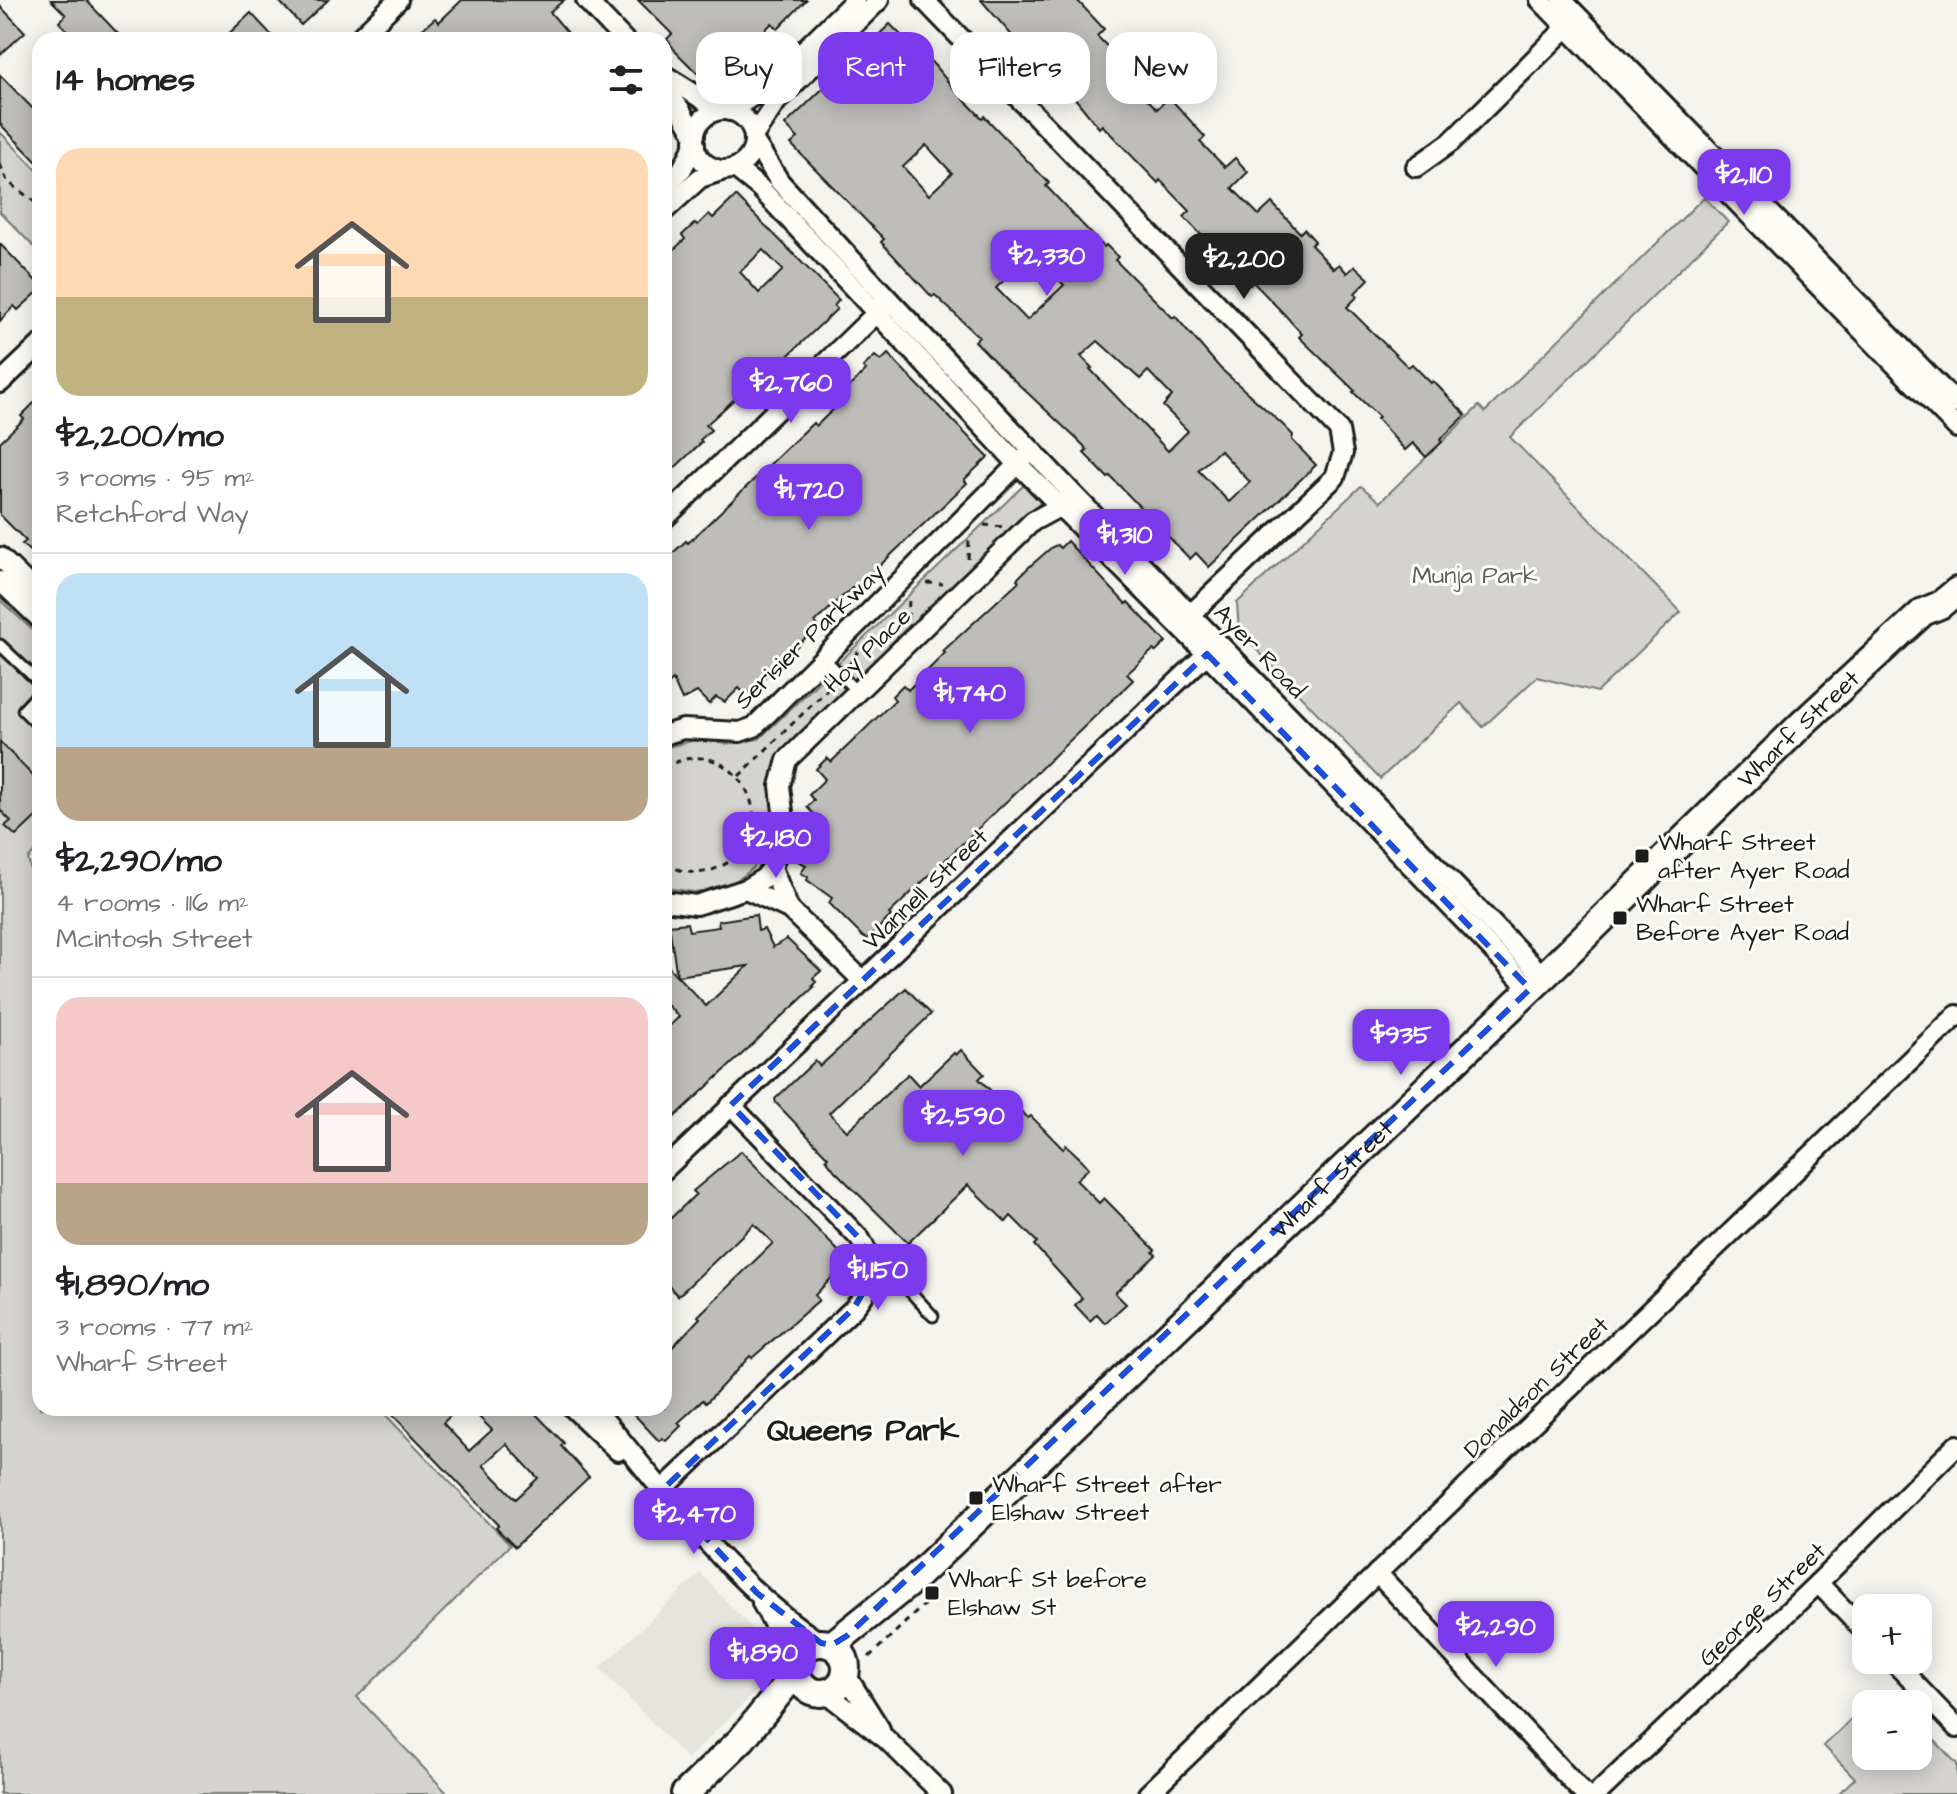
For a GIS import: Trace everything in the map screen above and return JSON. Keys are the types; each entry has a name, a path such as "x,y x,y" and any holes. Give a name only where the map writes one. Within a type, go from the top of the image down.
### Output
{"street":[{"path":"365,32 398,0"},
{"path":"586,0 616,32"},
{"path":"672,180 682,169 704,118 764,89 855,0"},
{"path":"672,204 700,178 730,169 749,157 754,138 777,101 879,0"},
{"path":"924,0 1339,430 1343,453 1335,477 1191,614"},
{"path":"1540,0 1572,22 1957,404"},
{"path":"1562,0 1572,22 1957,428"},
{"path":"1416,167 1451,142 1572,22"},
{"path":"672,80 747,120 754,138"},
{"path":"672,98 695,139 701,159 708,165 730,169"},
{"name":"Ayer Road","path":"754,138 780,182 1018,464 1066,500 1191,614 1212,648"},
{"name":"Ayer Road","path":"730,169 760,188 1031,450 1066,500 1537,983"},
{"path":"672,511 883,307"},
{"path":"0,383 32,353"},
{"name":"Serisier Parkway","path":"672,732 683,729 740,732 758,723 1031,450"},
{"name":"Hoy Place","path":"789,758 1033,521 1066,500"},
{"path":"0,557 32,588"},
{"name":"Wharf Street","path":"1923,612 1929,596 1957,569"},
{"path":"0,581 32,611"},
{"name":"Wharf Street","path":"843,1657 861,1649 1803,723 1923,612 1940,605 1957,591"},
{"name":"Wannell Street","path":"672,1162 1212,648"},
{"path":"672,902 696,905 746,889 768,873 785,829 780,786 789,758"},
{"path":"768,873 789,909 863,981"},
{"path":"746,889 789,909"},
{"name":"Donaldson Street","path":"1148,1794 1957,1015"},
{"path":"662,1490 854,1308 866,1293 874,1274 869,1255 860,1239 731,1105"},
{"path":"582,1416 662,1490"},
{"path":"600,1416 662,1490 757,1593 794,1625 843,1657 886,1739"},
{"name":"George Street","path":"1597,1794 1957,1445"},
{"path":"1377,1573 1584,1794"},
{"path":"1818,1583 1852,1618"},
{"path":"757,1593 807,1681 886,1739 942,1794"},
{"path":"807,1681 804,1649 843,1657"},
{"path":"807,1681 839,1687 843,1657"},
{"path":"1905,1674 1957,1728"},
{"path":"685,1794 807,1681"}],"lane":[{"path":"0,645 32,675"},
{"path":"825,659 858,693"},
{"path":"32,700 23,710 32,719"},
{"path":"874,1274 905,1286 933,1316"}],"path":[{"path":"0,164 7,181 32,200"},
{"path":"982,525 991,516"},
{"path":"958,550 975,532"},
{"path":"924,583 935,572"},
{"path":"898,610 917,591"},
{"path":"907,624 909,599"},
{"path":"739,776 842,676 875,632"},
{"path":"856,644 891,642"},
{"path":"758,723 789,758"},
{"path":"672,763 689,758 708,759 725,765 739,776 750,793 755,812 752,832 743,850 729,864 710,871 690,873 672,867"},
{"path":"843,1657 921,1590"}],"highlighted area":[{"path":"1207,654 1530,989 848,1635 832,1645 821,1643 757,1593 662,1490 854,1308 874,1274 860,1239 731,1105"}],"shaded area":[{"path":"700,1573 774,1652 773,1675 687,1759 600,1668"}],"green space":[{"path":"0,132 32,165 32,245 0,212"},
{"name":"Munja Park","path":"1704,197 1728,222 1510,437 1681,612 1597,692 1537,677 1483,727 1461,703 1380,779 1239,631 1237,603 1361,486 1380,502 1479,406 1485,412"},
{"path":"1025,484 1042,501 776,759 770,785 776,811 775,829 771,843 754,867 716,889 696,892 672,889 672,746 699,739 727,744 759,739"},
{"path":"0,600 32,630 32,855 28,859 32,874 32,1416 387,1416 510,1545 357,1697 448,1794 0,1794"},
{"path":"1852,1718 1852,1770 1932,1770 1932,1738 1957,1764 1957,1794 1838,1794 1855,1778 1824,1746"}],"building":[{"path":"51,0 86,0 116,32 68,32 59,22 66,15"},
{"path":"278,0 328,0 301,25"},
{"path":"462,0 564,0 550,12 567,32 419,32 435,18 439,22"},
{"path":"638,0 806,0 778,29 772,23 763,32 696,32 696,72 672,46 672,32"},
{"path":"981,0 1077,0 1104,29 1097,36 1106,45 1106,104 1152,104 1157,109 1162,104 1175,104 1205,137 1200,142 1225,167 1235,158 1248,172 1232,188 1259,215 1272,203 1300,233 1304,229 1315,241 1311,245 1334,269 1339,264 1347,273 1355,266 1369,279 1347,307 1408,367 1412,364 1431,383 1433,381 1466,415 1440,440 1442,442 1426,457 1413,443 1405,450 1355,391 1299,337 1302,334 1285,315 1253,282 1250,285 1238,273 1242,269 1214,239 1209,243 1184,217 1190,211 1102,125 1099,128 1080,104 1090,104 1090,32 1009,32"},
{"path":"0,6 25,32 0,55"},
{"path":"251,13 269,32 231,32"},
{"path":"890,24 898,32 882,32"},
{"path":"934,65 950,84 950,104 968,104 982,118 984,116 1049,183 1046,186 1104,247 1106,245 1118,257 1115,260 1173,318 1175,316 1220,368 1293,435 1292,440 1316,465 1209,567 1196,553 1190,559 1084,453 1087,450 1083,445 975,341 979,337 935,295 932,297 881,242 884,239 791,144 798,138 785,125 818,93 818,104 934,104","holes":["926,145 952,173 929,195 903,167","1033,253 1064,285 1027,320 996,288","1098,341 1140,379 1148,371 1172,396 1163,406 1188,431 1168,451 1081,356","1220,450 1250,482 1229,502 1198,470"]},
{"path":"0,75 32,108 32,157 0,124"},
{"path":"736,196 839,300 834,306 837,309 748,394 738,396 706,425 711,430 672,470 672,251 685,239 682,235 709,214 713,218","holes":["763,250 783,270 759,293 740,272"]},
{"path":"0,244 32,277 32,297 18,310 14,306 0,321"},
{"path":"888,354 988,457 964,480 967,483 855,589 853,587 815,622 818,626 746,695 739,688 725,702 716,697 709,704 697,692 682,700 672,681 672,554 686,541 688,543 813,423 816,426 842,401 839,397 866,370 863,367 875,356 881,361"},
{"path":"32,405 32,553 22,544 26,541 0,515 0,442 24,419 21,416"},
{"path":"1067,541 1166,642 1127,674 1133,680 889,914 891,916 867,939 863,937 829,903 832,898 807,880 808,877 801,873 806,865 796,860 807,840 809,842 818,819 807,807 814,800 809,795 825,779 816,769 827,758 831,762 855,739 895,700 892,696 903,685 908,690 945,653 943,651 1019,581 1017,579 1029,567 1052,547 1057,545 1060,548"},
{"path":"0,742 32,775 32,821 16,836 5,826 11,821 0,810"},
{"path":"756,915 758,931 764,929 773,947 787,939 821,971 813,978 816,982 814,987 672,1120 672,1024 679,1017 672,1010 672,971 677,976 672,925 687,923 689,931 719,927 718,921","holes":["748,966 706,1006 677,976"]},
{"path":"906,988 931,1014 829,1113 847,1131 908,1074 919,1086 961,1050 984,1074 979,1079 1004,1104 1009,1099 1028,1118 1031,1116 1063,1149 1066,1145 1082,1160 1089,1168 1076,1180 1099,1203 1104,1198 1155,1250 1156,1255 1115,1293 1126,1304 1105,1323 1097,1314 1090,1321 1075,1305 1082,1298 1034,1245 1037,1242 1011,1216 1006,1222 968,1185 908,1243 835,1171 826,1159 828,1157 776,1103 775,1099 815,1061 820,1066"},
{"path":"741,1151 848,1261 815,1295 819,1300 752,1358 750,1356 706,1403 703,1400 678,1423 681,1426 666,1441 662,1438 659,1441 636,1416 672,1416 672,1348 700,1318 698,1316 773,1243 754,1224 678,1296 672,1290 672,1217 696,1194 693,1191"},
{"path":"394,1416 450,1416 443,1423 469,1451 492,1430 478,1416 538,1416 564,1443 561,1446 589,1477 515,1547 496,1528 499,1525","holes":["506,1444 538,1478 516,1499 483,1465"]}],"place":[{"name":"Wharf Street after Ayer Road","path":"1642,856"},
{"name":"Wharf Street Before Ayer Road","path":"1620,918"},
{"name":"Wharf Street after Elshaw Street","path":"976,1498"},
{"name":"Wharf St before Elshaw St","path":"932,1593"}],"district":[{"name":"Queens Park","path":"863,1429"}]}
